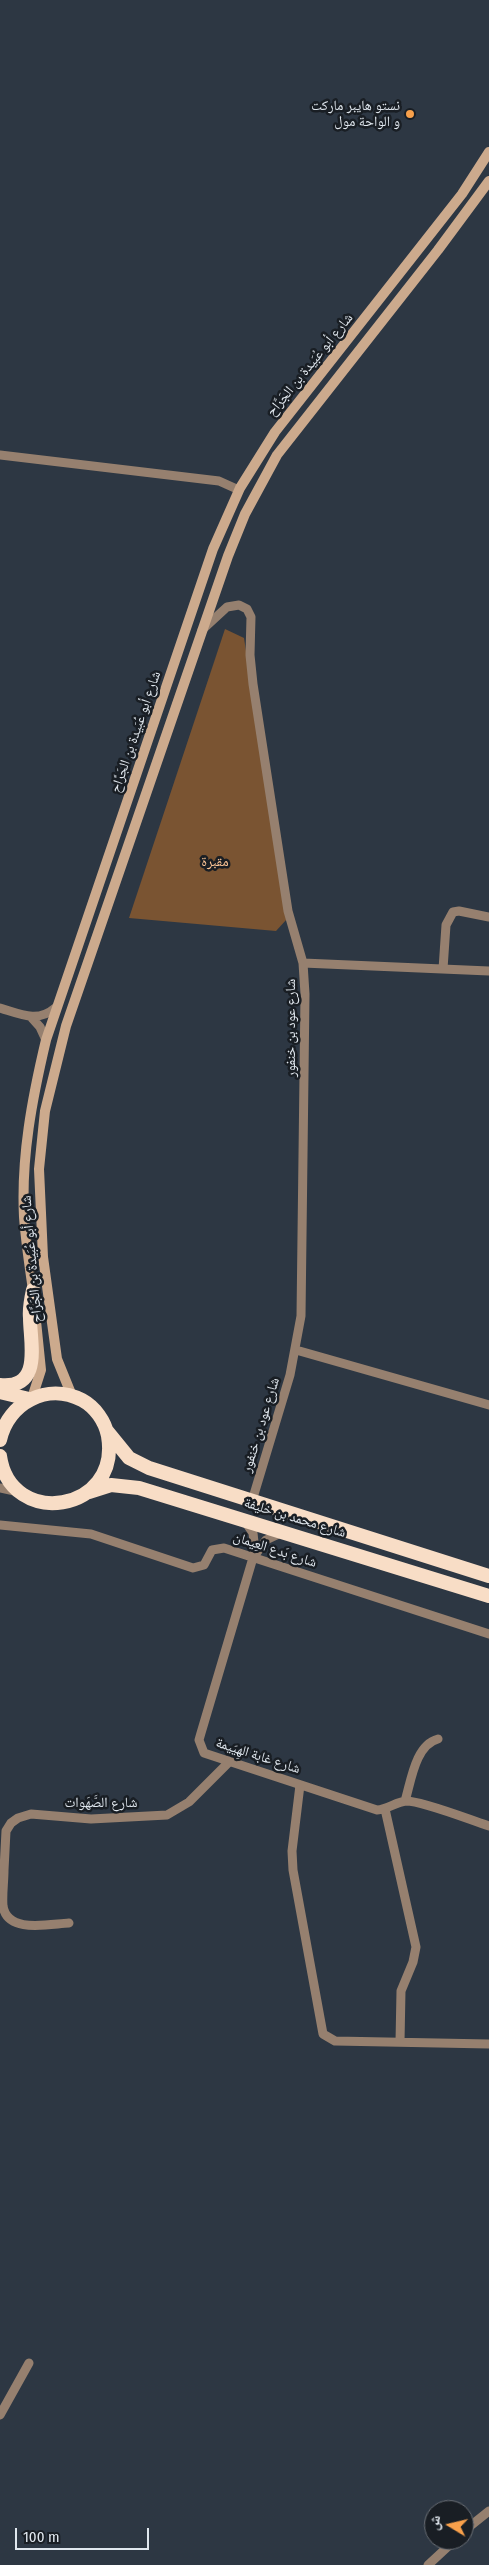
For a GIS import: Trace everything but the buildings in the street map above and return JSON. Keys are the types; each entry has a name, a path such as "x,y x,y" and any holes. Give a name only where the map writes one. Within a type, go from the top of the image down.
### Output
{"highway":[{"path":"0,1385 18,1382 32,1365 30,1317 33,1290"},
{"path":"0,1392 30,1398 59,1393 72,1396"},
{"name":"شارع محمد بن خليفة","path":"72,1396 94,1409 121,1450 139,1464 489,1576"},
{"path":"0,1440 8,1418 30,1398"},
{"path":"89,1492 100,1480 108,1464 110,1448 107,1431"},
{"path":"0,1456 8,1479 19,1492"},
{"name":"شارع محمد بن خليفة","path":"19,1492 35,1501 54,1504 72,1501 89,1492 112,1484 125,1484 242,1518 489,1596"}],"main road":[{"name":"شارع أبو عُبَيدة بن الجَرَّاح","path":"30,1398 41,1370 26,1238 24,1174 31,1108 55,1008 213,549 239,490 275,432 462,194 489,152"},
{"name":"شارع أبو عُبَيدة بن الجَرَّاح","path":"72,1396 60,1368 55,1349 40,1228 39,1169 45,1111 66,1026 202,630 245,514 278,455 438,250 489,181"}],"street":[{"path":"0,455 219,480 239,490"},
{"name":"شارع عود بن خنفور","path":"202,630 227,607 233,605 239,605 247,609 251,617 250,655 253,684 288,911 303,963 305,994 301,1316 296,1350 252,1501"},
{"path":"443,969 448,917 453,912 459,911 489,917"},
{"path":"303,963 489,971"},
{"path":"0,1008 31,1017 44,1015 55,1008"},
{"path":"31,1017 40,1027 46,1040"},
{"path":"296,1350 489,1405"},
{"path":"0,1488 19,1492"},
{"name":"شارع غابة الهِيَيمة","path":"242,1518 253,1533 254,1557 199,1740 204,1753 368,1808 385,1809"},
{"name":"شارع بَدع العِيمان","path":"0,1525 91,1534 193,1568 204,1565 210,1552 216,1548 224,1548 489,1634"},
{"name":"شارع غابة الهِيَيمة","path":"254,1557 266,1540 284,1531"},
{"path":"405,1801 422,1750 429,1742 438,1739"},
{"name":"شارع الصَّهَوات","path":"69,1923 22,1925 10,1919 4,1908 2,1873 6,1831 10,1823 31,1814 91,1819 168,1815 189,1802 229,1762"},
{"path":"300,1785 292,1851 293,1870 320,2028 328,2039 334,2041 489,2044"},
{"path":"400,2042 401,1991 413,1962 416,1947 385,1809 405,1801 489,1826"},
{"path":"0,2415 29,2363"},
{"path":"474,2523 489,2511"},
{"path":"428,2565 444,2550"}],"green space":[{"name":"مقبرة","path":"225,629 244,638 287,919 276,931 129,918"}],"place":[{"name":"نستو هايبر ماركت و الواحة مول","path":"410,114"}]}
